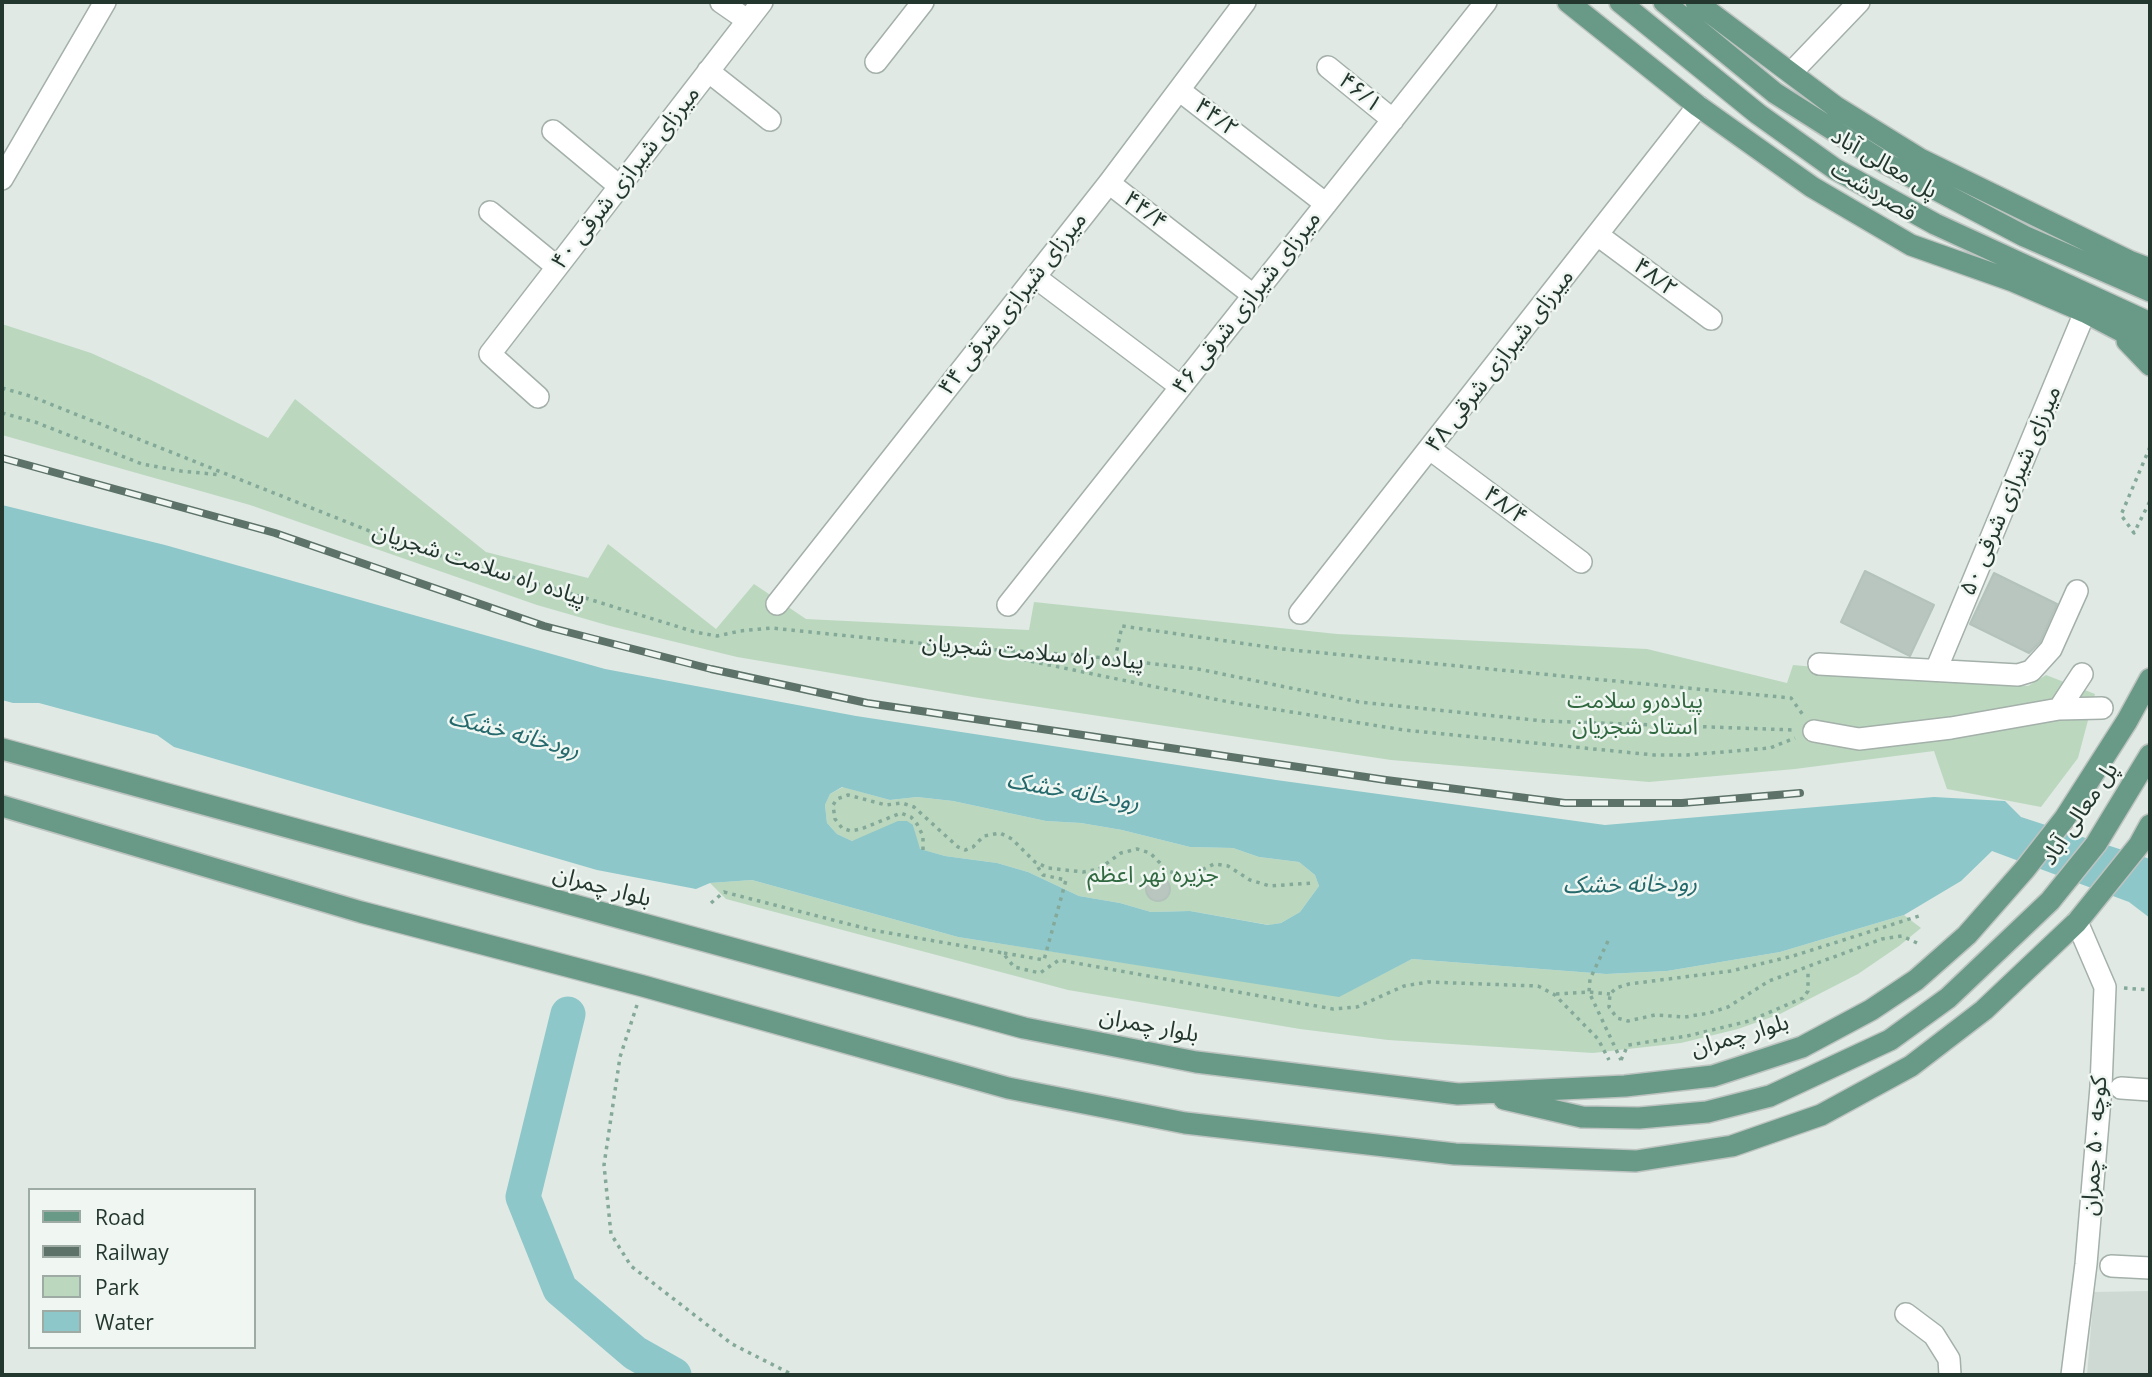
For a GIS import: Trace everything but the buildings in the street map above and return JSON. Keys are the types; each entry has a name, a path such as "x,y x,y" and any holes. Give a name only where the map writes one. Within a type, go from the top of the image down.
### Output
{"main road":[{"name":"قصردشت","path":"1568,2 1698,106 1812,187 1911,245 2012,281 2085,312 2150,346"},
{"name":"پل معالی آباد","path":"1620,2 1758,114 1835,169 1935,224 2150,323"},
{"name":"پل معالی آباد","path":"1664,2 1775,93 1887,164 2024,236 2150,291"},
{"path":"1696,2 1836,107 1920,159 2150,269"},
{"path":"2111,325 2139,329 2150,334"},
{"path":"2111,325 2150,365"},
{"name":"بلوار چمران","path":"2,749 1024,1028 1196,1062 1458,1094 1625,1086 1713,1076 1802,1047 1871,1010 1916,980 1967,935 2025,869 2065,818 2127,721 2150,678"},
{"name":"پل معالی آباد","path":"1475,1092 1582,1117 1639,1118 1707,1112 1770,1096 1890,1040 1948,998 2050,901 2073,875 2110,823 2150,755"},
{"path":"2,806 361,912 643,986 1008,1088 1185,1123 1455,1154 1636,1161 1732,1146 1821,1115 1911,1066 1984,1010 2077,922 2138,845 2150,825"}],"street":[{"path":"2,179 105,2"},
{"path":"721,2 747,20"},
{"name":"۴۰ میرزای شیرازی شرقی","path":"538,397 490,354 762,2"},
{"path":"876,62 923,2"},
{"name":"۴۴ میرزای شیرازی شرقی","path":"777,604 1109,183 1245,2"},
{"name":"۴۶ میرزای شیرازی شرقی","path":"1008,605 1486,2"},
{"path":"1792,72 1860,2"},
{"name":"۴۶/۱","path":"1328,67 1393,120"},
{"path":"708,71 770,120"},
{"name":"۴۴/۲","path":"1179,90 1326,204"},
{"name":"۴۸ میرزای شیرازی شرقی","path":"1300,613 1599,236 1698,106"},
{"path":"553,131 619,186"},
{"name":"۴۴/۴","path":"1109,183 1253,295"},
{"path":"490,212 557,267"},
{"name":"۴۸/۲","path":"1599,236 1711,319"},
{"path":"1035,277 1181,387"},
{"name":"۵۰ میرزای شیرازی شرقی","path":"1936,670 2085,312"},
{"name":"۴۸/۴","path":"1430,449 1581,562"},
{"path":"1819,664 2018,675 2031,671 2051,649 2077,591"},
{"path":"2059,709 2082,674"},
{"path":"1814,731 1859,739 1951,728 2059,709 2102,708"},
{"name":"کوچه ۵۰ چمران","path":"2071,1375 2088,1237 2101,1087 2105,987 2077,922"},
{"path":"2121,1088 2150,1090"},
{"path":"2111,1266 2150,1268"},
{"path":"1906,1314 1934,1335 1949,1359 1950,1375"}],"path":[{"name":"پیاده راه سلامت شجریان","path":"2,388 30,396 382,536 695,632 717,636 771,628 967,649 1115,659 1198,669 1359,702 1544,720 1814,731"},
{"path":"2,412 35,422 142,464 226,475"},
{"path":"2150,447 2120,515 2134,533 2150,501"},
{"path":"967,649 1228,702 1405,730 1654,755 1770,748 1814,731 1791,698 1282,649 1122,626 1115,659"},
{"path":"711,903 724,892 872,930 1044,960 1066,880 1043,874 1012,839 1000,833 984,836 965,850 958,847 914,807 902,803 886,805 848,795 837,799 833,805 835,819 842,828 851,831 861,830 901,813 911,817 923,836 923,850"},
{"path":"1035,862 1048,868 1083,872 1099,869 1121,853 1137,849 1150,853 1168,871 1181,875 1191,875 1214,864 1228,866 1250,880 1270,886 1312,883"},
{"path":"1917,943 1902,936 1882,939 1769,982 1728,1007 1685,1017 1655,1015 1629,1021 1617,1018 1609,1007 1610,994 1616,988 1629,984 1731,971 1781,959 1922,915"},
{"path":"1608,941 1590,979 1588,992 1621,1060 1628,1045 1687,1036 1749,1021 1803,998 1808,991 1808,969"},
{"path":"1003,953 1014,967 1040,973 1059,960 1334,1009 1357,1007 1404,986 1428,982 1538,986 1555,995 1598,1039 1609,1060"},
{"path":"643,986 620,1057 604,1165 611,1234 631,1266 732,1343 793,1375"},
{"path":"2105,987 2150,989"},
{"path":"1555,995 1588,992 1610,994"}],"shaded area":[{"path":"2150,1291 2150,1375 2087,1375 2094,1292"}],"green space":[{"name":"پیاده‌رو سلامت استاد شجریان","path":"2,324 91,353 268,438 295,399 486,552 588,578 608,544 716,629 754,584 806,619 1029,630 1034,602 1337,634 1647,649 1787,683 1793,665 2028,686 2046,675 2095,694 2078,758 2041,807 1947,789 1934,751 1795,769 1649,782 1391,760 973,697 737,657 537,605 250,505 2,435"},
{"name":"جزیره نهر اعظم","path":"843,787 890,800 917,797 953,801 1046,821 1081,823 1122,830 1190,847 1233,848 1259,857 1299,862 1315,875 1319,886 1300,912 1281,923 1269,925 1190,911 1151,912 1079,896 1028,872 997,863 945,856 919,849 913,825 852,841 837,834 827,823 825,805 830,794"},
{"path":"752,880 958,937 1339,996 1412,959 1606,974 1667,971 1780,952 1904,915 1921,928 1858,974 1780,1014 1738,1029 1681,1043 1593,1053 1388,1040 1300,1029 1068,990 726,899 710,883"}],"water":[{"name":"رودخانه خشک","path":"2,505 165,545 605,669 856,716 1276,780 1605,825 1934,797 2005,801 2021,817 2150,859 2150,918 2129,902 1992,851 1961,881 1904,915 1780,952 1667,971 1606,974 1412,959 1339,997 958,937 752,880 710,883 696,889 597,870 174,747 157,735 39,703 13,703 2,700","holes":["842,787 890,800 917,797 953,801 1046,821 1081,823 1122,830 1190,847 1233,848 1259,857 1299,862 1315,875 1319,886 1300,912 1281,923 1268,925 1190,911 1151,912 1079,896 1028,872 997,863 945,856 920,849 913,825 907,821 898,821 852,841 837,834 827,823 825,805 830,794"]}],"waterway":[{"path":"568,1014 523,1197 560,1289 635,1353 674,1375"}],"railway":[{"path":"2,458 275,533 544,626 711,669 867,703 1386,780 1565,803 1682,803 1800,793"}]}
